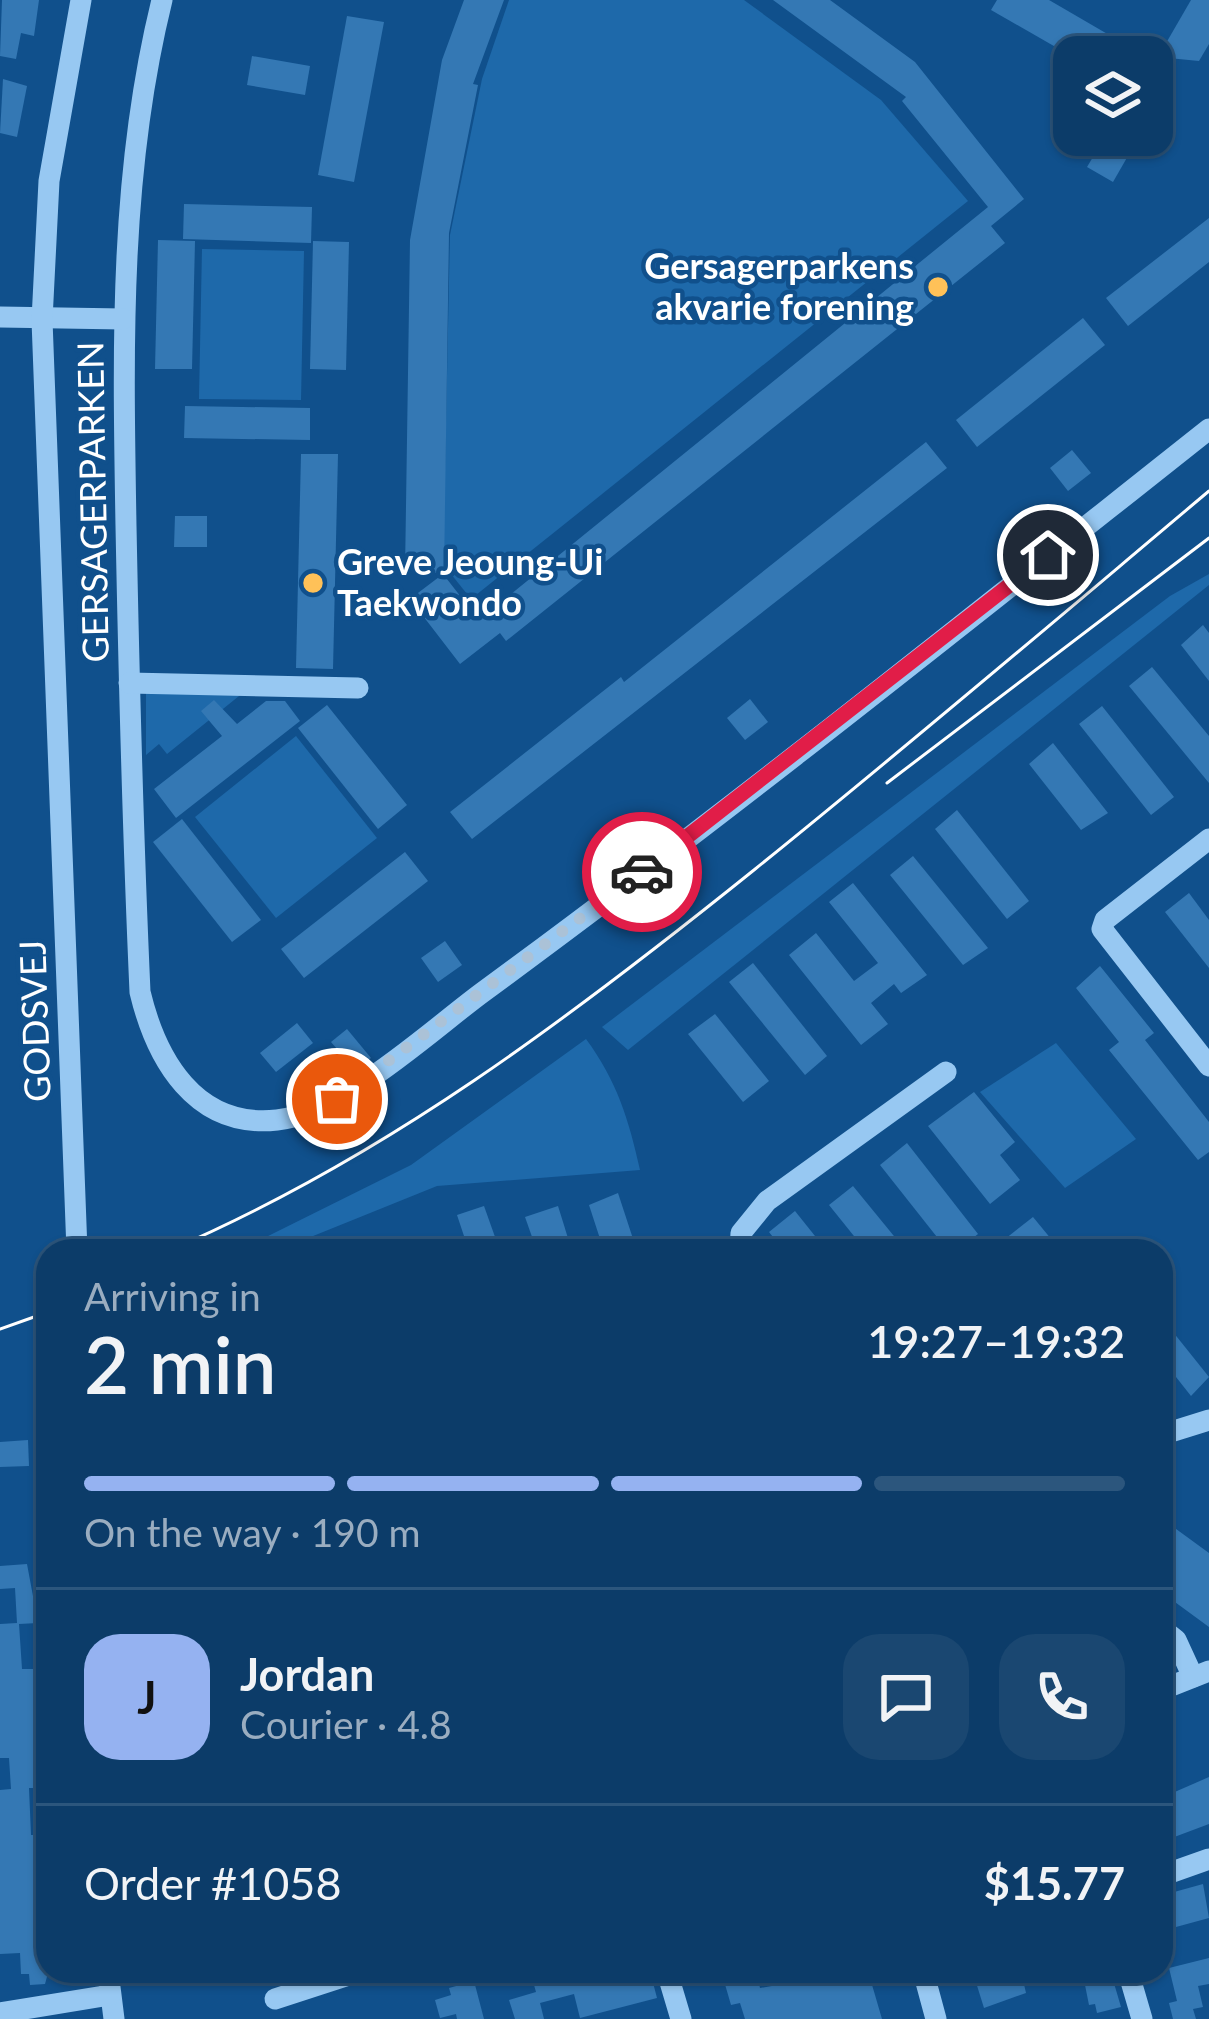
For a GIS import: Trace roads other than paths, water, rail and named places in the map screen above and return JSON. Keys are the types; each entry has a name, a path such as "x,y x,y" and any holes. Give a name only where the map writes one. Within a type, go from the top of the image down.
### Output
{"street":[{"name":"GODSVEJ","path":"77,1239 42,320 49,182 81,0"},
{"name":"GERSAGERPARKEN","path":"162,0 134,154 123,319 129,683 140,992 151,1037 170,1072 192,1096 250,1119 278,1120 337,1099 560,936 1209,429"},
{"name":"GERSAGERPARKEN","path":"0,317 123,319"},
{"name":"GERSAGERPARKEN","path":"129,683 358,688"},
{"path":"1209,839 1105,920 1102,929 1209,1066"},
{"path":"741,1239 767,1201 946,1072"},
{"path":"1173,1429 1209,1420"},
{"path":"1173,1638 1201,1674 1173,1685"},
{"path":"1173,1872 1209,1859"},
{"path":"109,1983 114,2019"},
{"path":"275,1999 325,1983"},
{"path":"670,1983 681,2019"},
{"path":"926,1983 936,2019"},
{"path":"1132,1983 1142,2019"},
{"path":"0,2013 110,1995"}],"tram line":[{"path":"194,1239 325,1173 401,1128 545,1031 812,823 1209,491"},
{"path":"887,783 1209,538"},
{"path":"0,1329 36,1316"}],"place":[{"name":"Gersagerparkens akvarie forening","path":"938,287"},
{"name":"Greve Jeoung-Ui Taekwondo","path":"313,583"}]}
